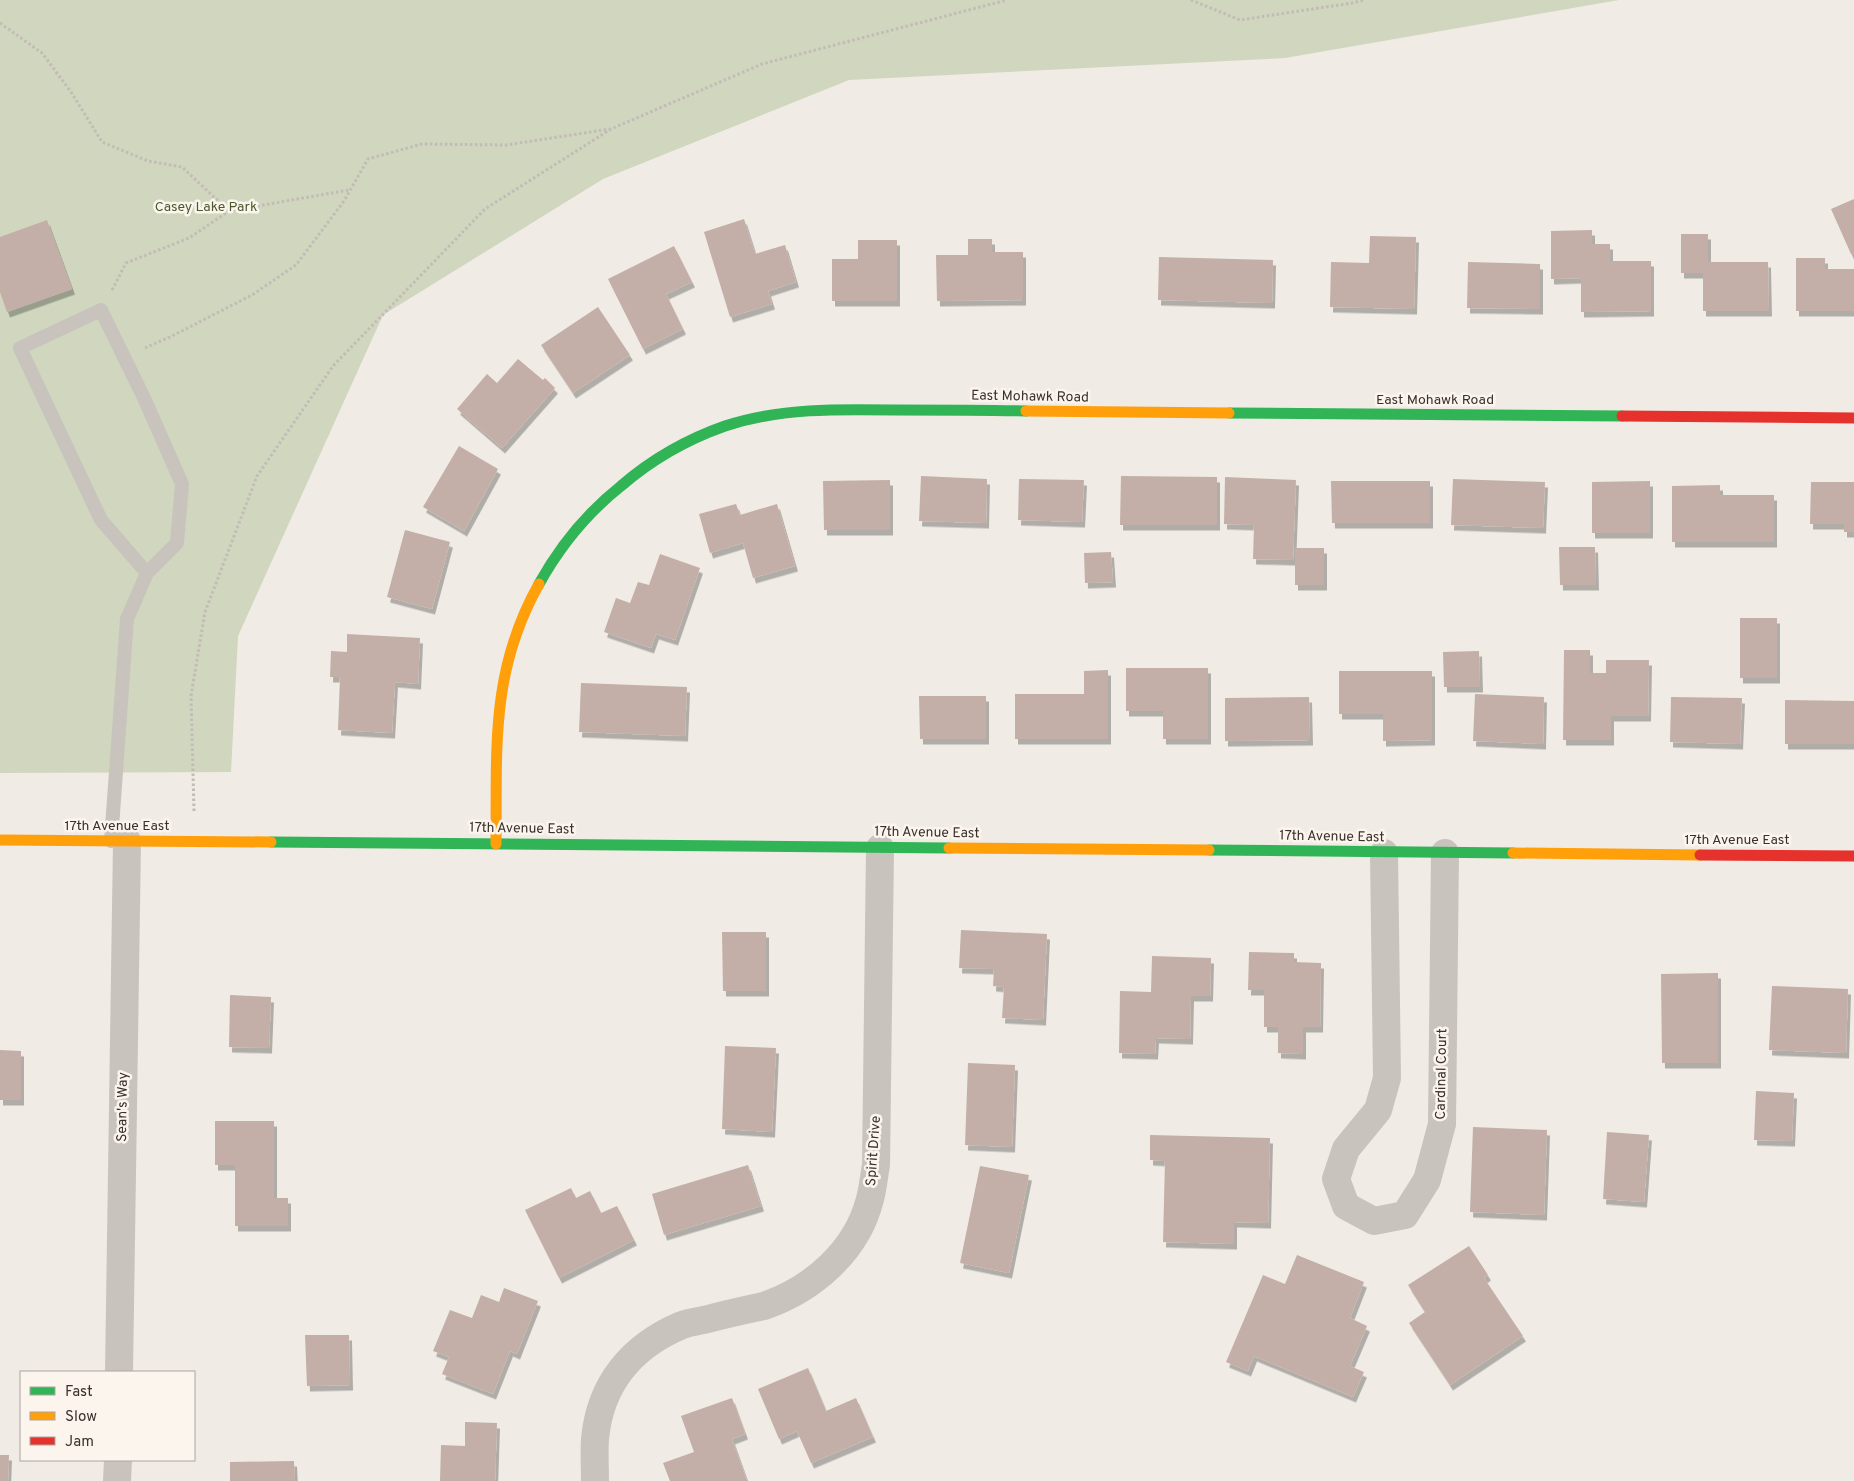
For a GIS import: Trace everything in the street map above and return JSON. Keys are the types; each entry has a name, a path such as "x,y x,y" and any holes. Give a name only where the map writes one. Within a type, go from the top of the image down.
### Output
{"street":[{"name":"East Mohawk Road","path":"496,844 498,734 502,686 514,639 537,584 562,544 594,508 615,489 630,476 670,450 713,430 771,415 830,409 1854,418"},
{"name":"17th Avenue East","path":"0,840 1854,856"},
{"name":"Sean's Way","path":"119,841 119,1371"},
{"name":"Spirit Drive","path":"595,1481 595,1440 599,1417 606,1395 618,1374 633,1355 652,1340 684,1324 764,1306 776,1302 808,1285 835,1262 856,1233 870,1200 876,1165 880,848"},
{"name":"Cardinal Court","path":"1384,852 1387,1078 1378,1110 1346,1148 1336,1179 1346,1206 1374,1221 1405,1215 1427,1180 1442,1124 1445,853"},
{"path":"117,1481 118,1461"}],"lane":[{"path":"119,841 127,619 146,573 177,543 182,484 144,398 101,310 20,348 101,520 146,573"}],"path":[{"path":"194,842 191,696 205,612 257,476 334,366 486,209 611,129 762,64 1007,0"},
{"path":"1191,0 1240,20 1352,4 1364,0"},
{"path":"0,24 42,53 71,92 102,142 148,161 182,167 229,211"},
{"path":"124,357 170,337 252,294 296,265 350,190 368,159 422,144 506,145 611,129"},
{"path":"101,310 126,263 189,238 229,211 350,190"}],"green space":[{"name":"Casey Lake Park","path":"0,0 1619,0 1285,58 849,80 603,179 383,315 238,636 231,772 0,773"}],"building":[{"path":"1854,199 1854,253 1851,254 1831,209"},
{"path":"744,219 755,254 785,245 796,282 768,291 772,304 730,317 704,232"},
{"path":"47,220 72,289 7,312 0,292 0,237"},
{"path":"1592,230 1592,244 1610,244 1610,261 1651,261 1651,311 1581,312 1581,278 1551,279 1551,231"},
{"path":"1681,234 1708,234 1708,262 1768,262 1769,311 1703,311 1703,273 1681,273"},
{"path":"1370,236 1416,237 1414,309 1330,307 1331,262 1369,263"},
{"path":"968,239 992,239 992,252 1023,252 1023,300 937,301 936,255 968,255"},
{"path":"858,240 897,240 897,301 832,301 832,259 858,259"},
{"path":"674,246 692,282 666,294 683,329 643,349 608,279"},
{"path":"1159,257 1273,260 1272,303 1158,300"},
{"path":"1796,258 1825,258 1825,269 1854,269 1854,311 1796,311"},
{"path":"1468,262 1540,264 1540,309 1467,308"},
{"path":"598,307 630,355 573,393 541,345"},
{"path":"518,359 543,380 545,378 555,388 502,448 457,409 487,374 497,383"},
{"path":"459,446 498,469 464,531 423,507"},
{"path":"921,476 987,479 986,523 919,521"},
{"path":"1121,476 1217,477 1217,525 1120,525"},
{"path":"1225,477 1296,480 1293,560 1253,559 1254,525 1224,524"},
{"path":"1019,479 1084,480 1082,522 1018,520"},
{"path":"1453,479 1545,482 1543,528 1451,525"},
{"path":"890,480 890,530 824,530 823,481"},
{"path":"1331,481 1430,481 1430,523 1332,523"},
{"path":"1650,481 1650,533 1592,533 1592,482"},
{"path":"1811,482 1854,482 1854,532 1844,532 1844,524 1810,524"},
{"path":"1720,485 1720,495 1774,495 1774,542 1672,542 1672,486"},
{"path":"736,504 740,515 777,504 795,566 753,578 743,543 710,553 699,514"},
{"path":"405,530 450,542 432,609 387,597"},
{"path":"1559,547 1595,547 1596,585 1560,585"},
{"path":"1295,548 1324,548 1324,585 1295,585"},
{"path":"1111,552 1113,582 1085,583 1084,553"},
{"path":"660,554 700,568 675,640 656,634 651,648 604,632 616,598 630,603 638,582 649,585"},
{"path":"1740,618 1777,618 1777,678 1740,678"},
{"path":"347,634 420,638 418,684 395,682 392,733 338,730 340,677 330,677 331,651 347,652"},
{"path":"1564,650 1590,650 1590,673 1606,673 1606,660 1649,660 1648,716 1611,716 1611,740 1563,740"},
{"path":"1479,651 1480,687 1444,687 1443,652"},
{"path":"1126,668 1208,668 1208,739 1163,739 1163,711 1126,711"},
{"path":"1108,670 1108,739 1015,739 1015,694 1084,694 1084,671"},
{"path":"1339,671 1432,671 1432,740 1383,741 1383,714 1339,714"},
{"path":"581,683 687,687 685,736 579,732"},
{"path":"1475,694 1544,697 1543,744 1473,741"},
{"path":"919,696 986,696 986,739 920,739"},
{"path":"1309,697 1310,740 1225,741 1225,698"},
{"path":"1671,697 1742,698 1740,744 1670,742"},
{"path":"1785,700 1854,701 1854,744 1785,744"},
{"path":"961,930 1047,934 1043,1020 1002,1018 1004,987 993,986 994,969 959,968"},
{"path":"722,932 766,932 766,991 723,991"},
{"path":"1249,952 1294,953 1294,962 1321,963 1320,1027 1303,1027 1303,1054 1278,1053 1278,1027 1264,1027 1264,990 1248,990"},
{"path":"1152,956 1211,958 1210,996 1191,996 1190,1039 1156,1038 1155,1054 1119,1053 1120,991 1151,992"},
{"path":"1718,973 1718,1063 1662,1063 1661,974"},
{"path":"1772,986 1848,989 1846,1053 1769,1050"},
{"path":"230,995 271,997 269,1048 229,1047"},
{"path":"725,1046 776,1048 772,1132 722,1129"},
{"path":"0,1050 21,1051 21,1100 0,1100"},
{"path":"968,1063 1015,1065 1012,1147 965,1145"},
{"path":"1756,1091 1794,1093 1792,1141 1754,1140"},
{"path":"215,1121 274,1121 274,1198 288,1198 288,1226 235,1226 235,1165 215,1165"},
{"path":"1473,1127 1547,1130 1544,1215 1470,1212"},
{"path":"1607,1132 1649,1135 1644,1202 1603,1199"},
{"path":"1150,1135 1270,1138 1268,1223 1234,1222 1234,1244 1163,1242 1165,1161 1150,1160"},
{"path":"748,1165 761,1206 664,1235 652,1194"},
{"path":"980,1166 1029,1175 1009,1273 960,1263"},
{"path":"571,1188 576,1198 590,1191 601,1213 617,1206 634,1240 559,1278 525,1210"},
{"path":"1469,1246 1488,1275 1484,1278 1523,1336 1450,1385 1409,1323 1425,1312 1408,1285"},
{"path":"1297,1255 1364,1282 1350,1318 1367,1326 1350,1366 1364,1372 1353,1397 1254,1356 1248,1371 1226,1362 1263,1275 1285,1284"},
{"path":"504,1288 538,1301 517,1354 510,1351 493,1394 442,1374 449,1357 433,1351 450,1310 472,1318 481,1295 499,1302"},
{"path":"305,1335 349,1335 350,1385 307,1386"},
{"path":"808,1368 826,1411 856,1398 873,1437 811,1463 797,1431 779,1439 758,1389"},
{"path":"732,1398 745,1434 732,1439 747,1481 670,1481 663,1463 694,1452 681,1416"},
{"path":"465,1422 497,1423 495,1481 440,1481 441,1445 465,1446"},
{"path":"0,1455 9,1455 8,1481 0,1481"},
{"path":"294,1461 295,1481 230,1481 230,1462"}],"traffic: fast":[{"path":"539,584 565,543 609,496 645,467 670,451 697,437 725,426 767,416 809,411 1026,411"},
{"path":"1229,413 1622,416"},
{"path":"271,842 949,848"},
{"path":"1209,850 1513,853"}],"traffic: slow":[{"path":"1026,411 1229,413"},
{"path":"496,844 497,742 504,679 523,616 539,584"},
{"path":"0,840 271,842"},
{"path":"949,848 1209,850"},
{"path":"1513,853 1700,855"}],"traffic: jam":[{"path":"1622,416 1854,418"},
{"path":"1700,855 1854,856"}]}
